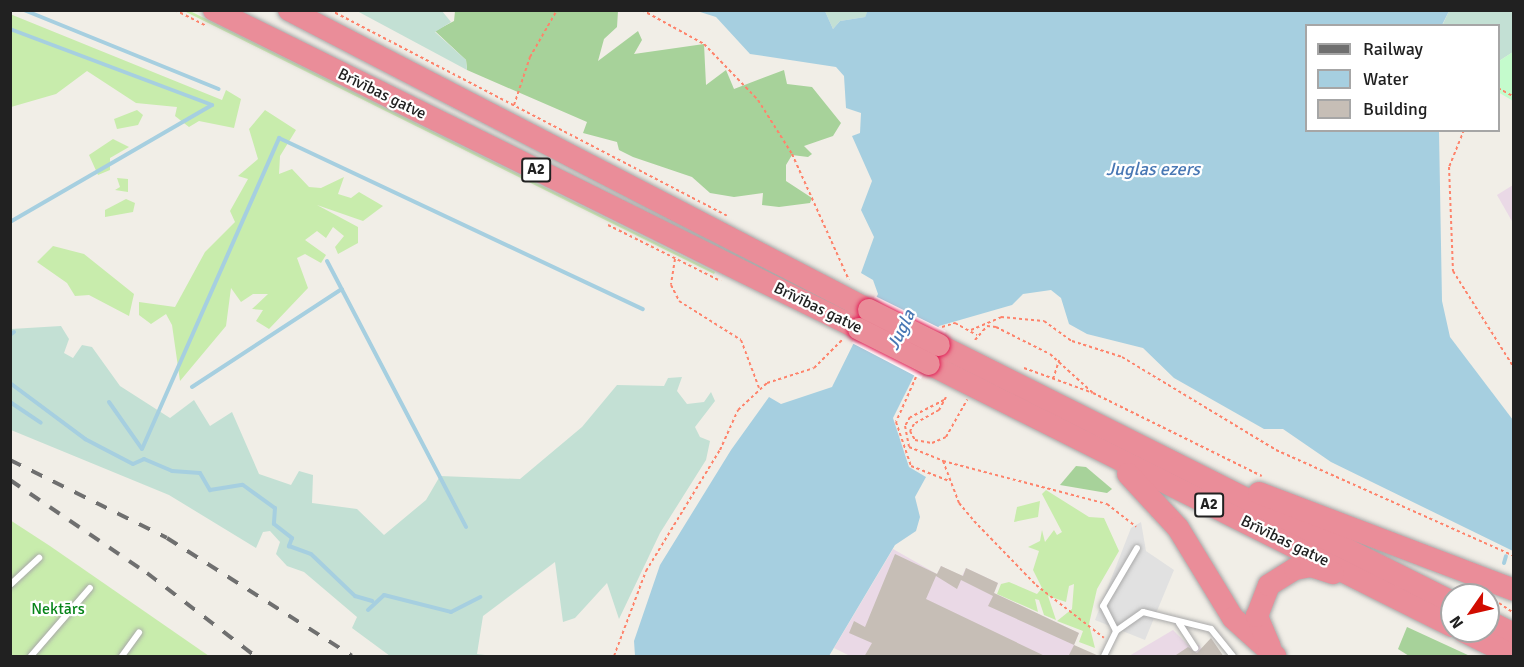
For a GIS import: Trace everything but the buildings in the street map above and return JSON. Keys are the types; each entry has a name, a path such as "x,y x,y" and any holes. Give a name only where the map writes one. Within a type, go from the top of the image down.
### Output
{"highway":[{"name":"Brīvības gatve","path":"214,10 857,325 931,352 1214,481 1440,596"},
{"name":"Brīvības gatve","path":"290,10 857,325"},
{"name":"Brīvības gatve","path":"931,352 1087,446 1440,620"},
{"path":"1087,446 1132,477 1162,507 1219,600 1275,657"},
{"path":"1214,481 1288,501 1506,592"},
{"path":"1275,657 1257,616 1269,585 1281,575 1311,566 1378,590"},
{"path":"1500,627 1514,634"},
{"path":"1487,643 1514,656"}],"lane":[{"path":"1116,631 1103,606 1137,548"},
{"path":"10,585 39,558"},
{"path":"31,657 90,588"},
{"path":"1104,657 1116,631 1143,612 1179,623 1211,629 1233,657"},
{"path":"1179,623 1195,648"},
{"path":"122,657 139,633"}],"path":[{"path":"330,10 416,54"},
{"path":"514,105 530,57 557,10"},
{"path":"642,10 704,44 758,100 792,154 853,289"},
{"path":"1500,89 1514,97"},
{"path":"1463,132 1449,167 1453,271 1514,368"},
{"path":"675,260 671,285 679,301 741,340 759,389"},
{"path":"971,330 1001,317 1044,321 1072,341 1122,357 1276,450 1514,556"},
{"path":"949,481 911,466 896,417 931,352 955,323 977,335"},
{"path":"614,657 646,571 720,450 733,418 759,389 814,368 857,325"},
{"path":"975,340 977,335 996,327 1059,360 1093,393 1273,481"},
{"path":"1053,379 1059,360"},
{"path":"967,400 946,437 932,443 915,440 910,430 914,424 945,399 910,417 904,438 909,447 943,461 1107,504 1136,527"},
{"path":"943,461 959,503 1036,585 1109,643"},
{"path":"1506,592 1501,606 1514,612"}],"shaded area":[{"path":"1513,185 1513,223 1497,195"},
{"path":"1141,522 1146,551 1174,570 1145,640 1095,620 1131,528"},
{"path":"893,549 937,574 941,566 962,576 966,568 998,583 994,593 1079,633 1074,645 1091,656 850,656 834,648"},
{"path":"1173,630 1189,646 1199,645 1206,656 1129,656"}],"green space":[{"path":"184,11 190,11 715,272 714,274"},
{"path":"357,11 442,11 451,22 435,32 466,60 467,70"},
{"path":"455,11 618,11 617,27 604,39 598,61 638,31 642,40 634,54 704,44 706,85 726,70 734,89 784,70 787,84 812,87 841,123 833,136 804,146 812,154 808,157 792,155 786,165 786,181 812,198 810,203 779,207 762,205 763,193 734,197 710,193 692,177 633,157 619,150 617,142 583,133 587,122 467,70 466,60 435,31 454,21"},
{"path":"825,11 868,11 865,17 840,21 833,29"},
{"path":"1449,11 1513,11 1513,52 1500,60 1500,24 1443,24"},
{"path":"10,14 222,100 226,90 241,99 234,128 199,121 189,127 175,116 177,107 136,103 87,71 56,94 11,107"},
{"path":"1513,52 1513,101 1500,93 1500,60"},
{"path":"137,110 143,115 138,125 117,129 114,119"},
{"path":"265,110 296,130 280,156 279,174 292,169 309,187 321,188 344,177 338,194 351,198 359,192 383,206 363,221 317,205 358,227 358,243 338,254 335,247 344,236 333,227 326,238 317,231 305,240 326,255 321,263 305,254 297,258 308,288 269,329 256,321 263,310 252,309 268,294 253,294 241,302 231,288 226,326 180,381 172,325 166,314 151,324 139,315 139,302 175,307 205,252 235,222 230,211 248,179 238,176 258,159 249,129"},
{"path":"113,139 129,147 110,158 110,170 98,175 89,155"},
{"path":"117,178 128,179 128,192 115,190 120,187"},
{"path":"126,199 135,203 133,212 105,217 105,210"},
{"path":"53,246 84,254 134,294 129,316 89,295 75,296 67,283 37,262"},
{"path":"61,326 69,339 64,353 73,358 82,345 92,347 120,386 170,418 194,400 210,426 232,412 259,474 291,485 299,471 313,475 312,503 357,509 384,535 426,500 440,476 520,479 582,427 617,385 664,386 668,378 682,377 677,391 687,404 704,402 711,392 715,401 695,427 700,437 710,441 706,460 660,533 619,619 607,583 575,618 563,622 555,562 483,616 477,654 493,656 390,656 352,628 357,617 304,572 287,566 276,554 280,542 270,531 263,532 256,548 169,495 11,430 11,329"},
{"path":"1076,466 1086,467 1112,489 1107,493 1060,485"},
{"path":"1046,490 1089,517 1104,518 1119,551 1097,589 1089,624 1095,648 1079,642 1083,631 1057,621 1072,609 1074,584 1069,586 1066,602 1048,596 1056,620 1044,615 1039,600 1035,599 1038,612 997,594 1001,584 1009,582 1037,594 1042,588 1033,570 1039,551 1028,547 1040,541 1042,530 1045,542 1054,530 1057,535 1062,532 1042,494"},
{"path":"1040,501 1038,517 1014,522 1017,507"},
{"name":"Nektārs","path":"10,520 50,546 209,656 11,656"},
{"path":"1407,627 1470,656 1409,656 1398,649"}],"water":[{"name":"Juglas ezers","path":"868,10 1449,11 1442,24 1305,24 1305,132 1439,132 1442,301 1450,337 1513,420 1513,551 1331,462 1283,429 1264,429 1174,378 1143,348 1087,334 1069,324 1061,298 1051,290 1023,294 1012,305 939,326 893,418 909,467 926,477 915,497 920,517 916,531 895,545 829,656 635,656 634,641 660,565 731,450 769,397 781,404 832,387 878,294 873,280 861,273 874,237 861,210 872,181 852,136 860,133 861,113 846,108 844,76 836,67 750,54 716,17 697,11 825,11 833,29 840,21 865,17"}],"pier":[{"path":"875,296 946,331 921,379 852,343"}],"waterway":[{"path":"24,10 219,89"},
{"path":"10,29 212,105 10,222"},
{"path":"109,402 142,449 279,138 643,309"},
{"path":"327,261 466,527"},
{"path":"192,387 342,289"},
{"path":"10,335 14,332"},
{"path":"10,383 85,439 133,464 144,459 172,471 200,473 210,490 243,485 275,508 274,524 292,538 289,546 311,554 355,596 372,601"},
{"path":"10,402 41,423"},
{"path":"1504,563 1506,556"},
{"path":"368,610 384,595 451,612 480,597"}],"railway":[{"path":"10,460 167,538 352,656"},
{"path":"10,480 147,573 255,656"}],"water label":[{"name":"Jugla","path":"901,330"}]}
